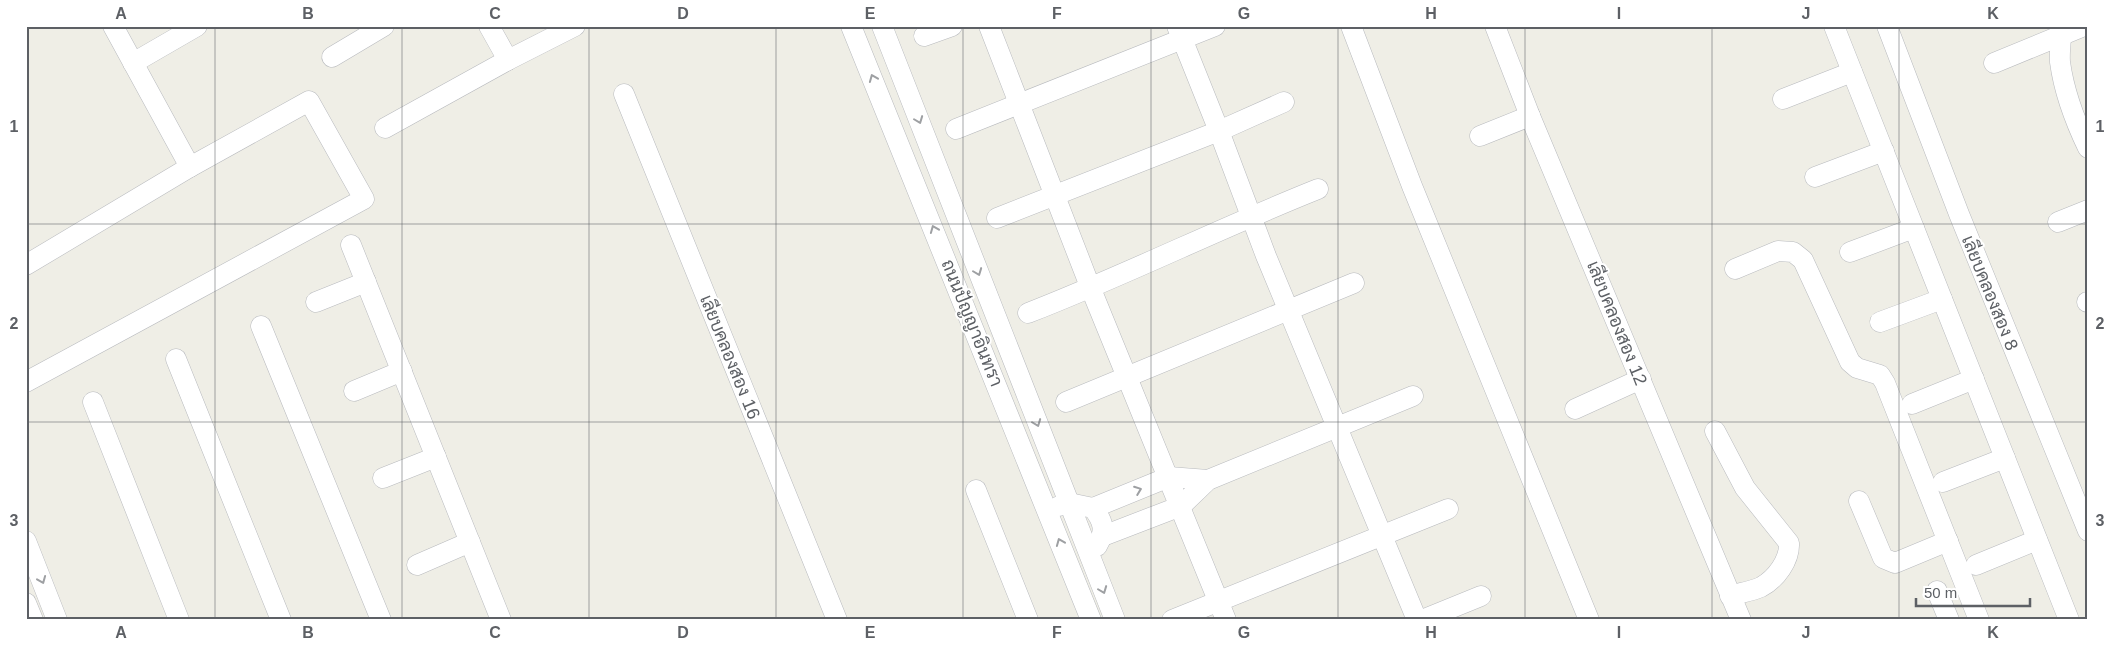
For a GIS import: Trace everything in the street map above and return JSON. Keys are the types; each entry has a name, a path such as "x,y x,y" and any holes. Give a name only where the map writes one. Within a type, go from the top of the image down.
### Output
{"street":[{"path":"113,26 190,167"},
{"path":"133,62 196,26"},
{"path":"332,57 384,26"},
{"path":"489,26 508,60"},
{"path":"384,128 508,60 575,26"},
{"name":"ถนนปัญญาอินทรา","path":"851,26 1091,620"},
{"name":"ถนนปัญญาอินทรา","path":"882,26 1115,620"},
{"path":"924,36 952,26"},
{"path":"989,26 1091,289 1222,610"},
{"path":"956,129 1180,33 1215,26"},
{"path":"1351,26 1409,177 1589,620"},
{"name":"เลียบคลองสอง 12","path":"1495,26 1530,116 1740,620"},
{"path":"1834,26 2069,620"},
{"name":"เลียบคลองสอง 8","path":"1887,26 1955,206 2088,531"},
{"path":"1994,63 2061,31 2084,26"},
{"path":"2061,31 2060,60 2082,121 2088,148"},
{"path":"1180,33 1289,311 1417,620"},
{"path":"1783,99 1852,72"},
{"name":"เลียบคลองสอง 16","path":"624,94 837,620"},
{"path":"26,266 190,167 309,101 364,199 26,382"},
{"path":"997,218 1055,197 1219,131 1284,102"},
{"path":"1480,136 1530,116"},
{"path":"1815,177 1884,151"},
{"path":"1028,313 1091,289 1251,216 1318,189"},
{"path":"2058,222 2088,210"},
{"path":"1850,252 1914,228"},
{"path":"352,245 501,620"},
{"path":"1734,269 1778,251 1793,252 1803,260 1850,362 1857,368 1880,375 1885,383 1948,542 1975,618"},
{"path":"316,302 366,282"},
{"path":"1066,402 1354,283"},
{"path":"1880,322 1942,299"},
{"path":"261,326 381,620"},
{"path":"176,358 281,620"},
{"path":"354,391 402,371"},
{"path":"1912,404 1974,379"},
{"path":"1575,409 1641,380"},
{"path":"1103,536 1181,506 1208,480 1413,396"},
{"path":"93,402 179,620"},
{"path":"1715,431 1745,488 1789,543 1790,552 1775,576 1760,587 1730,596"},
{"path":"383,478 436,457"},
{"path":"1943,482 2005,458"},
{"path":"1048,511 1069,503 1093,508 1169,478 1208,480"},
{"path":"976,490 1028,620"},
{"path":"1859,501 1884,558 1889,562 1894,563 1948,542"},
{"path":"1070,566 1091,558 1103,536 1103,521 1093,508"},
{"path":"1172,620 1222,610 1383,536 1448,509"},
{"path":"26,540 58,620"},
{"path":"1976,565 2037,540"},
{"path":"417,565 470,542"},
{"path":"1937,591 1942,618"},
{"path":"1422,620 1481,596"},
{"path":"26,603 33,620"}]}
